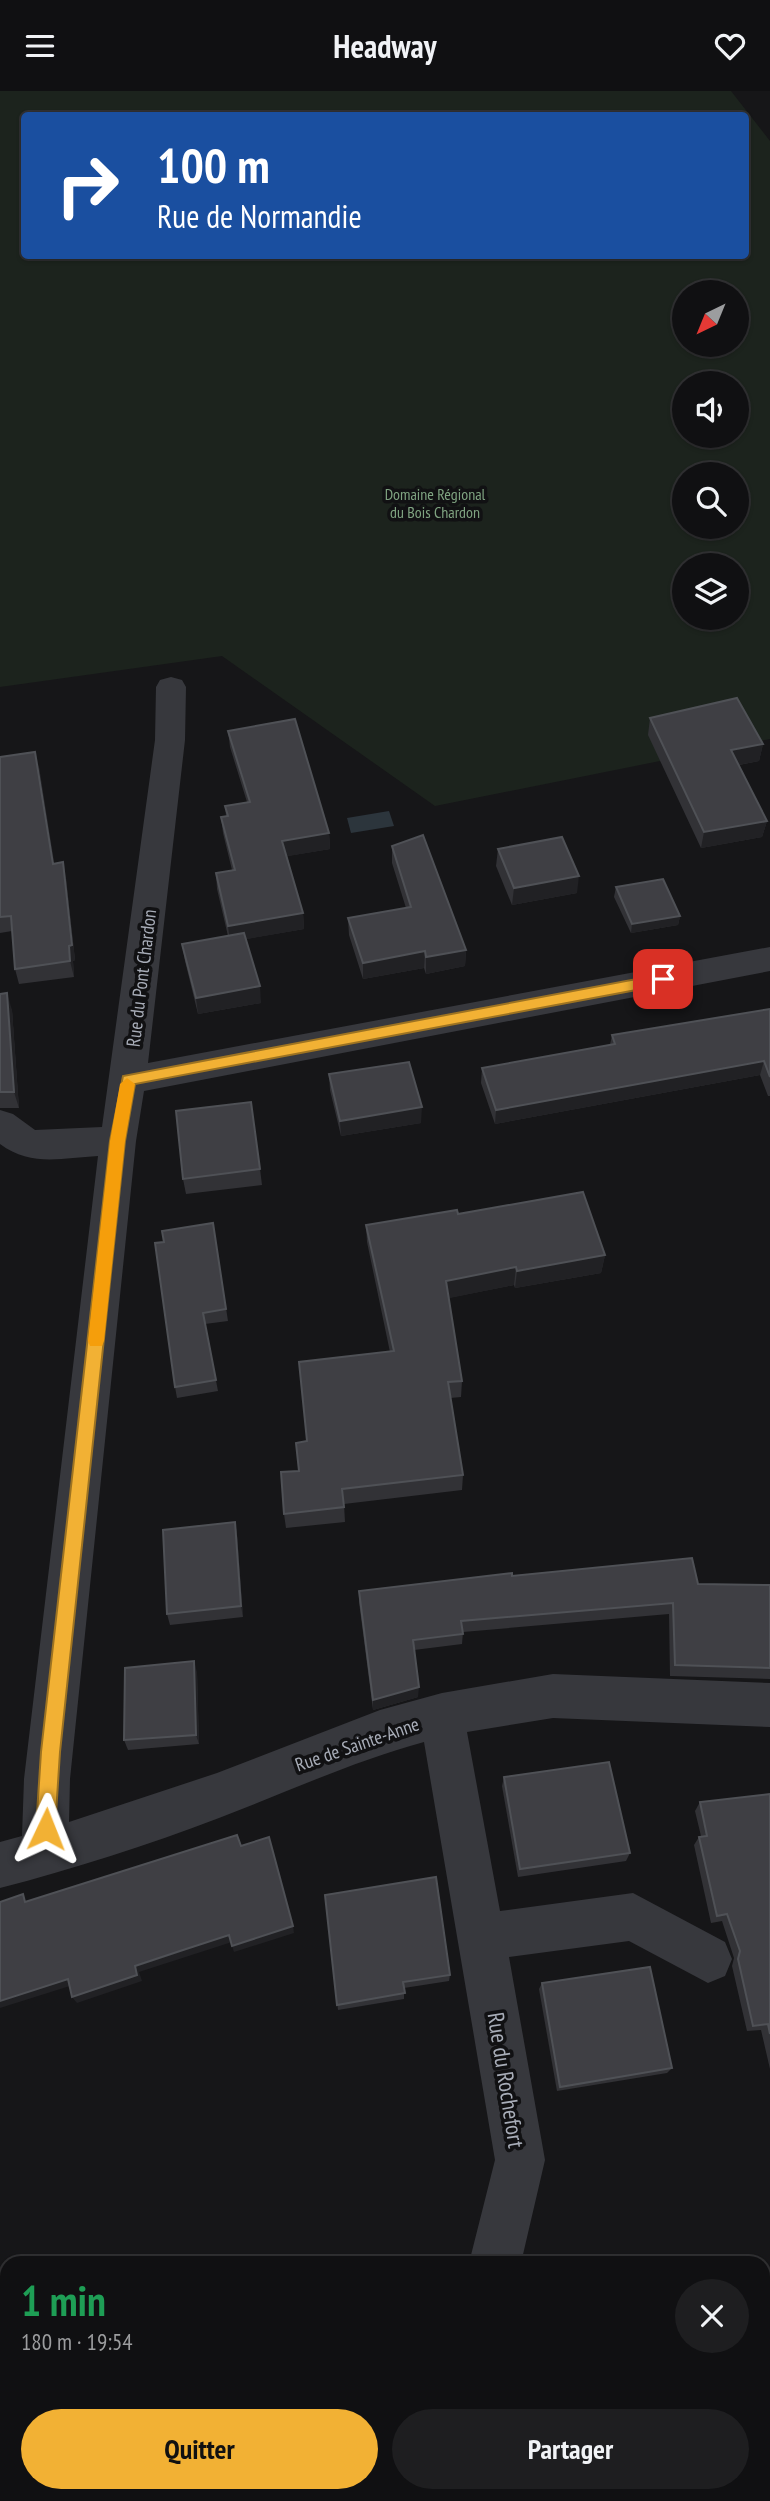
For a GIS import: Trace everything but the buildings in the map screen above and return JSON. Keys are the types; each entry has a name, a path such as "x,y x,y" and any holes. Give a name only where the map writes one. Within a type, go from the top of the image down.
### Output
{"street":[{"name":"Rue du Pont Chardon","path":"45,1853 47,1779 118,1141 170,740 170,687"},
{"path":"128,1080 770,960"},
{"path":"0,1124 28,1145 118,1141"},
{"name":"Rue de Sainte-Anne","path":"0,1865 45,1853 217,1795 380,1731 442,1715 553,1696 770,1705"},
{"name":"Rue du Rochefort","path":"442,1715 520,2159 497,2256"},
{"path":"483,1937 634,1917 708,1959"}],"green space":[{"name":"Domaine Régional du Bois Chardon","path":"0,91 731,91 747,112 21,112 21,259 749,259 749,114 770,141 770,739 435,806 222,656 0,687"}],"shaded area":[{"path":"389,811 394,826 351,833 347,818"}],"slow traffic":[{"path":"96,1341 118,1141 127,1084"}],"route":[{"path":"46,1829 47,1779 118,1141 128,1080 663,979"}]}
